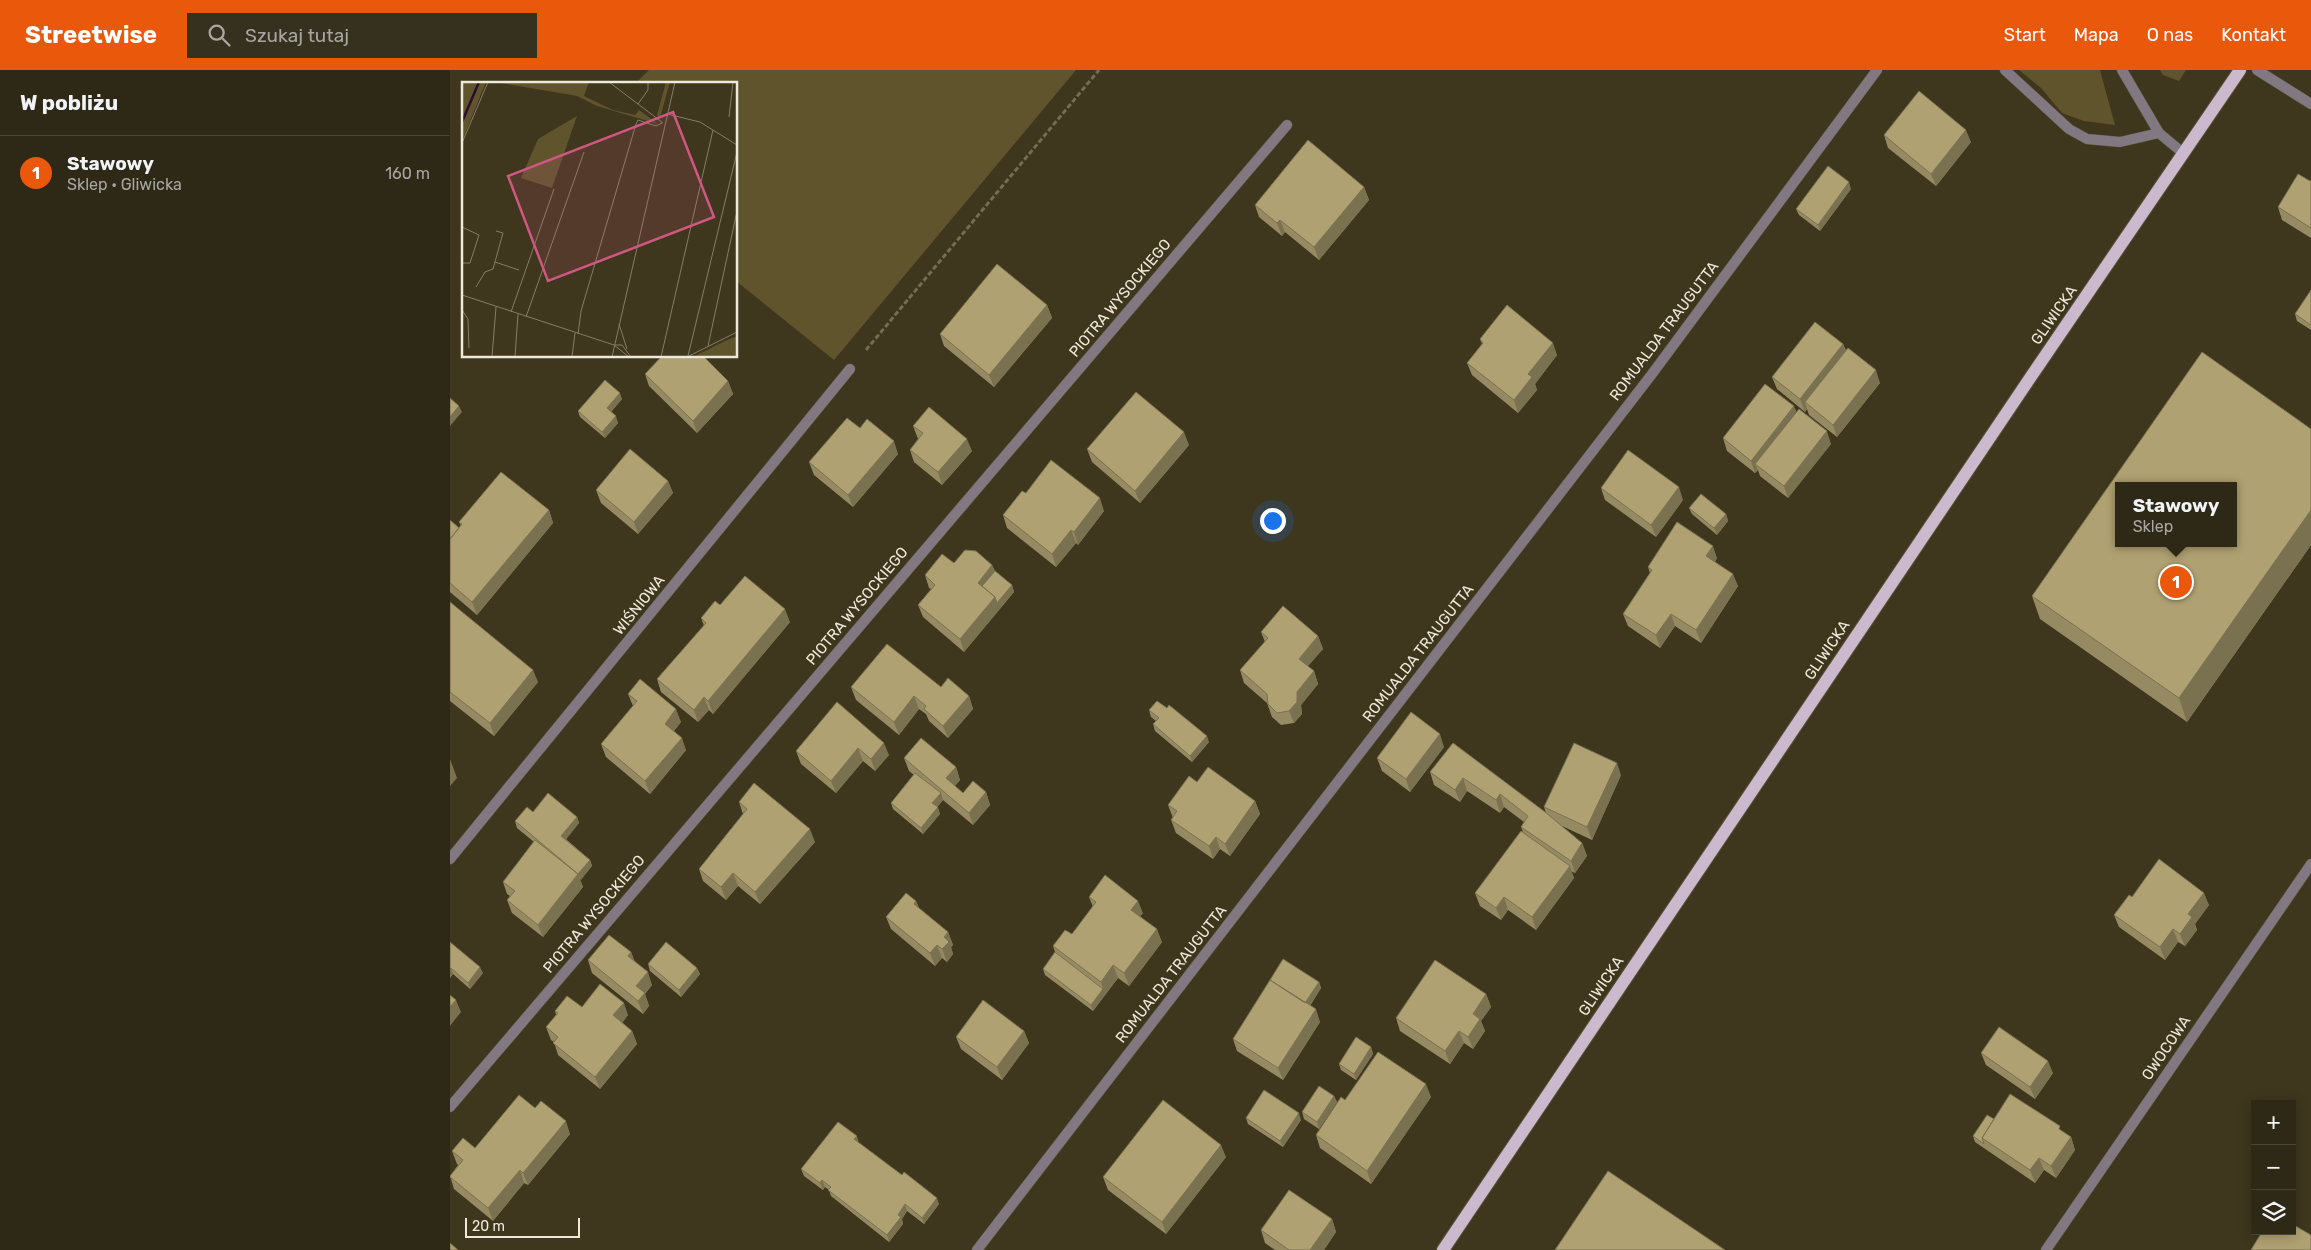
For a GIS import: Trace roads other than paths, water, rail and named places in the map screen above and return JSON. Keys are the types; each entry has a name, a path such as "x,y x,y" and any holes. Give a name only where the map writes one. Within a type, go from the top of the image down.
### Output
{"main road":[{"name":"GLIWICKA","path":"1443,1250 2240,70"}],"street":[{"name":"ROMUALDA TRAUGUTTA","path":"977,1250 1652,374 1877,70"},
{"path":"2005,70 2069,129 2087,139 2120,142 2159,133"},
{"path":"2122,70 2159,133 2183,153"},
{"path":"2257,70 2311,104"},
{"name":"PIOTRA WYSOCKIEGO","path":"450,1107 1287,125"},
{"name":"WIŚNIOWA","path":"450,859 850,369"},
{"name":"OWOCOWA","path":"2046,1250 2311,864"}],"place":[{"name":"Stawowy","path":"2176,582"}]}
